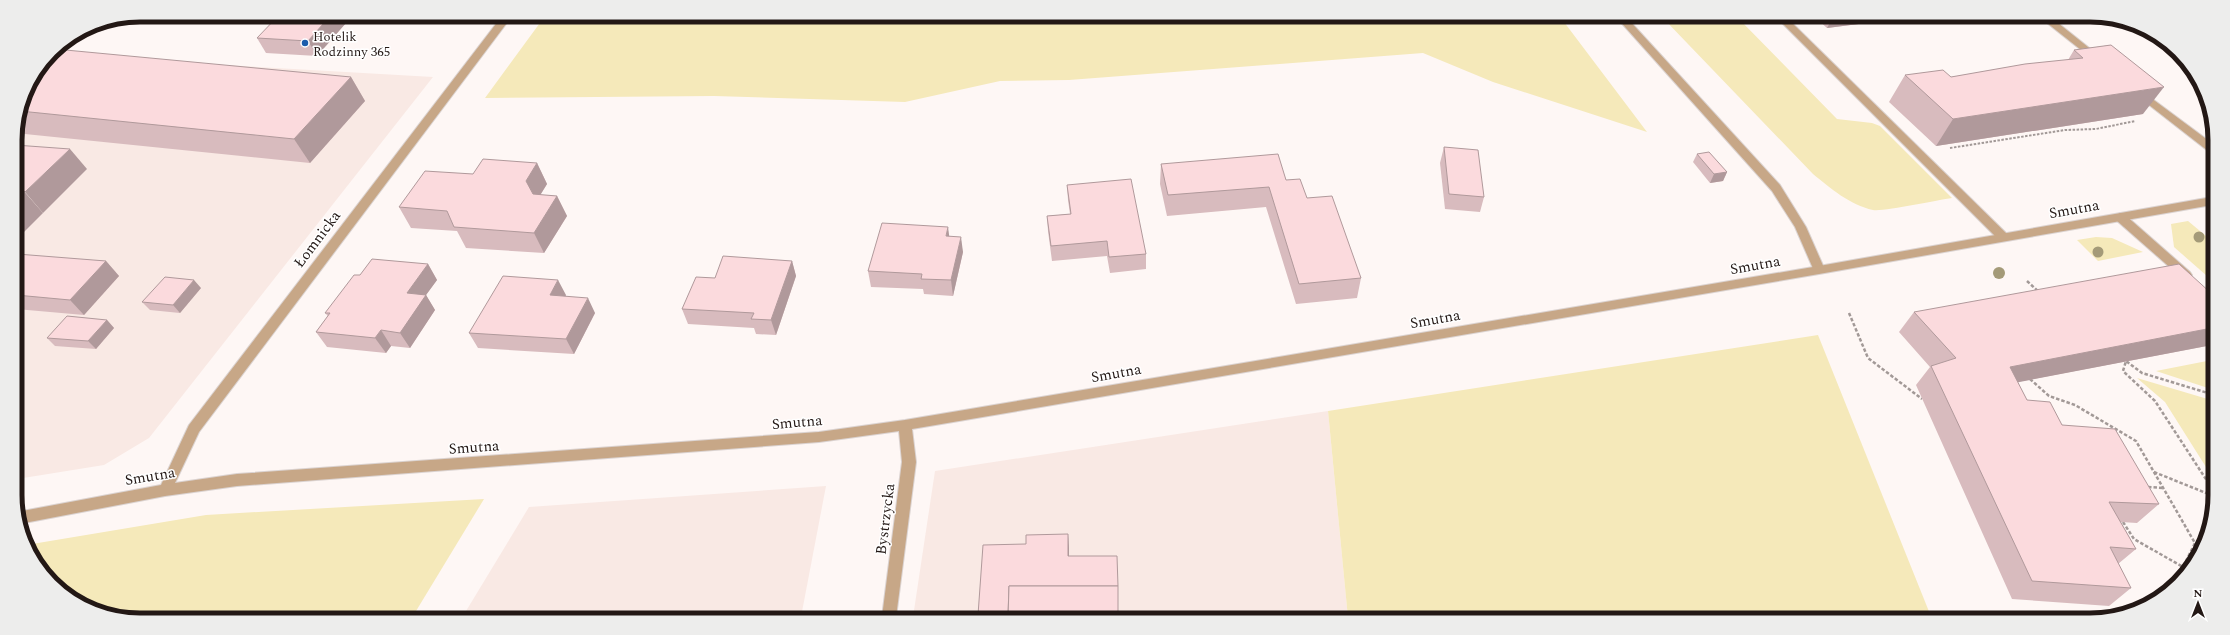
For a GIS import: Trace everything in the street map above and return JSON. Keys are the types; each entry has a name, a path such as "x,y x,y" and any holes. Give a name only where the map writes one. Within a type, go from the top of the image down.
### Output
{"street":[{"name":"Łomnicka","path":"165,490 194,429 340,233 502,22"},
{"path":"1626,22 1780,193 1803,229 1819,270"},
{"path":"1785,22 2003,237"},
{"path":"2051,22 2108,67"},
{"path":"2132,86 2208,146"},
{"name":"Smutna","path":"24,517 165,490 237,480 819,437 905,425 1819,270 2208,202"},
{"path":"2120,217 2195,284"},
{"name":"Bystrzycka","path":"890,613 909,462 905,425"}],"path":[{"path":"1948,149 2065,130 2116,126 2169,115"},
{"path":"2027,281 2042,295"},
{"path":"1849,313 1868,358 1922,399"},
{"path":"2208,393 2142,373 2126,361 2123,371 2155,401 2208,482"},
{"path":"2030,380 2049,396 2075,406 2136,441 2195,543 2183,567 2134,539 2123,522"},
{"path":"2154,472 2208,494"},
{"path":"2147,487 2164,488"}],"shaded area":[{"path":"541,22 1564,22 1647,132 1493,82 1423,53 1069,80 1000,81 905,102 714,96 485,98"},
{"path":"1667,22 1742,22 1837,119 1872,123 1880,126 1952,198 1898,208 1873,210 1848,200 1813,174"},
{"path":"58,56 433,77 149,438 104,465 22,478 22,132 30,98 46,68"},
{"path":"2188,221 2208,238 2208,276 2174,247 2171,224"},
{"path":"2096,237 2112,238 2143,252 2098,261 2077,240"},
{"path":"1818,335 1930,613 1348,613 1328,411"},
{"path":"2208,361 2208,388 2156,371"},
{"path":"2137,378 2208,399 2208,470 2165,402"},
{"path":"1328,411 1348,613 914,613 935,471"},
{"path":"826,486 802,613 465,613 529,507"},
{"path":"484,499 415,613 125,612 95,604 68,589 46,567 33,544 206,515"}],"building":[{"path":"272,22 325,22 308,41 257,38"},
{"path":"2111,45 2164,87 1953,119 1905,75 1943,70 1951,77 2025,64 2083,58 2074,50"},
{"path":"64,50 351,77 294,139 26,112 34,88 46,68"},
{"path":"22,146 70,149 25,192 22,189"},
{"path":"1444,147 1478,150 1484,197 1449,194"},
{"path":"1709,152 1727,172 1714,174 1697,154"},
{"path":"1278,154 1286,180 1300,179 1307,198 1332,196 1361,278 1299,284 1269,187 1168,195 1161,164"},
{"path":"483,159 537,163 526,181 533,194 557,196 534,233 454,227 447,211 399,207 425,171 473,174"},
{"path":"1131,179 1146,254 1109,257 1107,241 1051,246 1047,216 1071,214 1067,185"},
{"path":"882,223 948,227 946,236 961,237 951,280 921,279 922,274 868,271"},
{"path":"22,254 106,261 70,300 22,296"},
{"path":"723,256 792,261 771,320 751,319 754,313 682,309 696,277 715,278"},
{"path":"372,259 428,264 407,293 426,295 400,333 381,330 375,338 316,332 330,313 325,313 354,275 360,275"},
{"path":"2179,264 2208,290 2208,329 2010,367 2027,400 2050,402 2062,425 2115,429 2159,504 2109,502 2136,549 2110,547 2131,588 2032,581 1931,366 1956,358 1914,312"},
{"path":"503,276 558,280 550,295 588,298 566,339 469,333"},
{"path":"165,277 194,280 173,305 142,302"},
{"path":"67,316 107,320 88,341 47,338"},
{"path":"1068,534 1068,556 1117,556 1118,586 1009,586 1008,613 978,613 983,545 1026,544 1026,535"},
{"path":"1009,586 1118,586 1118,613 1008,613"}],"place":[{"name":"Hotelik Rodzinny 365","path":"305,43"}]}
